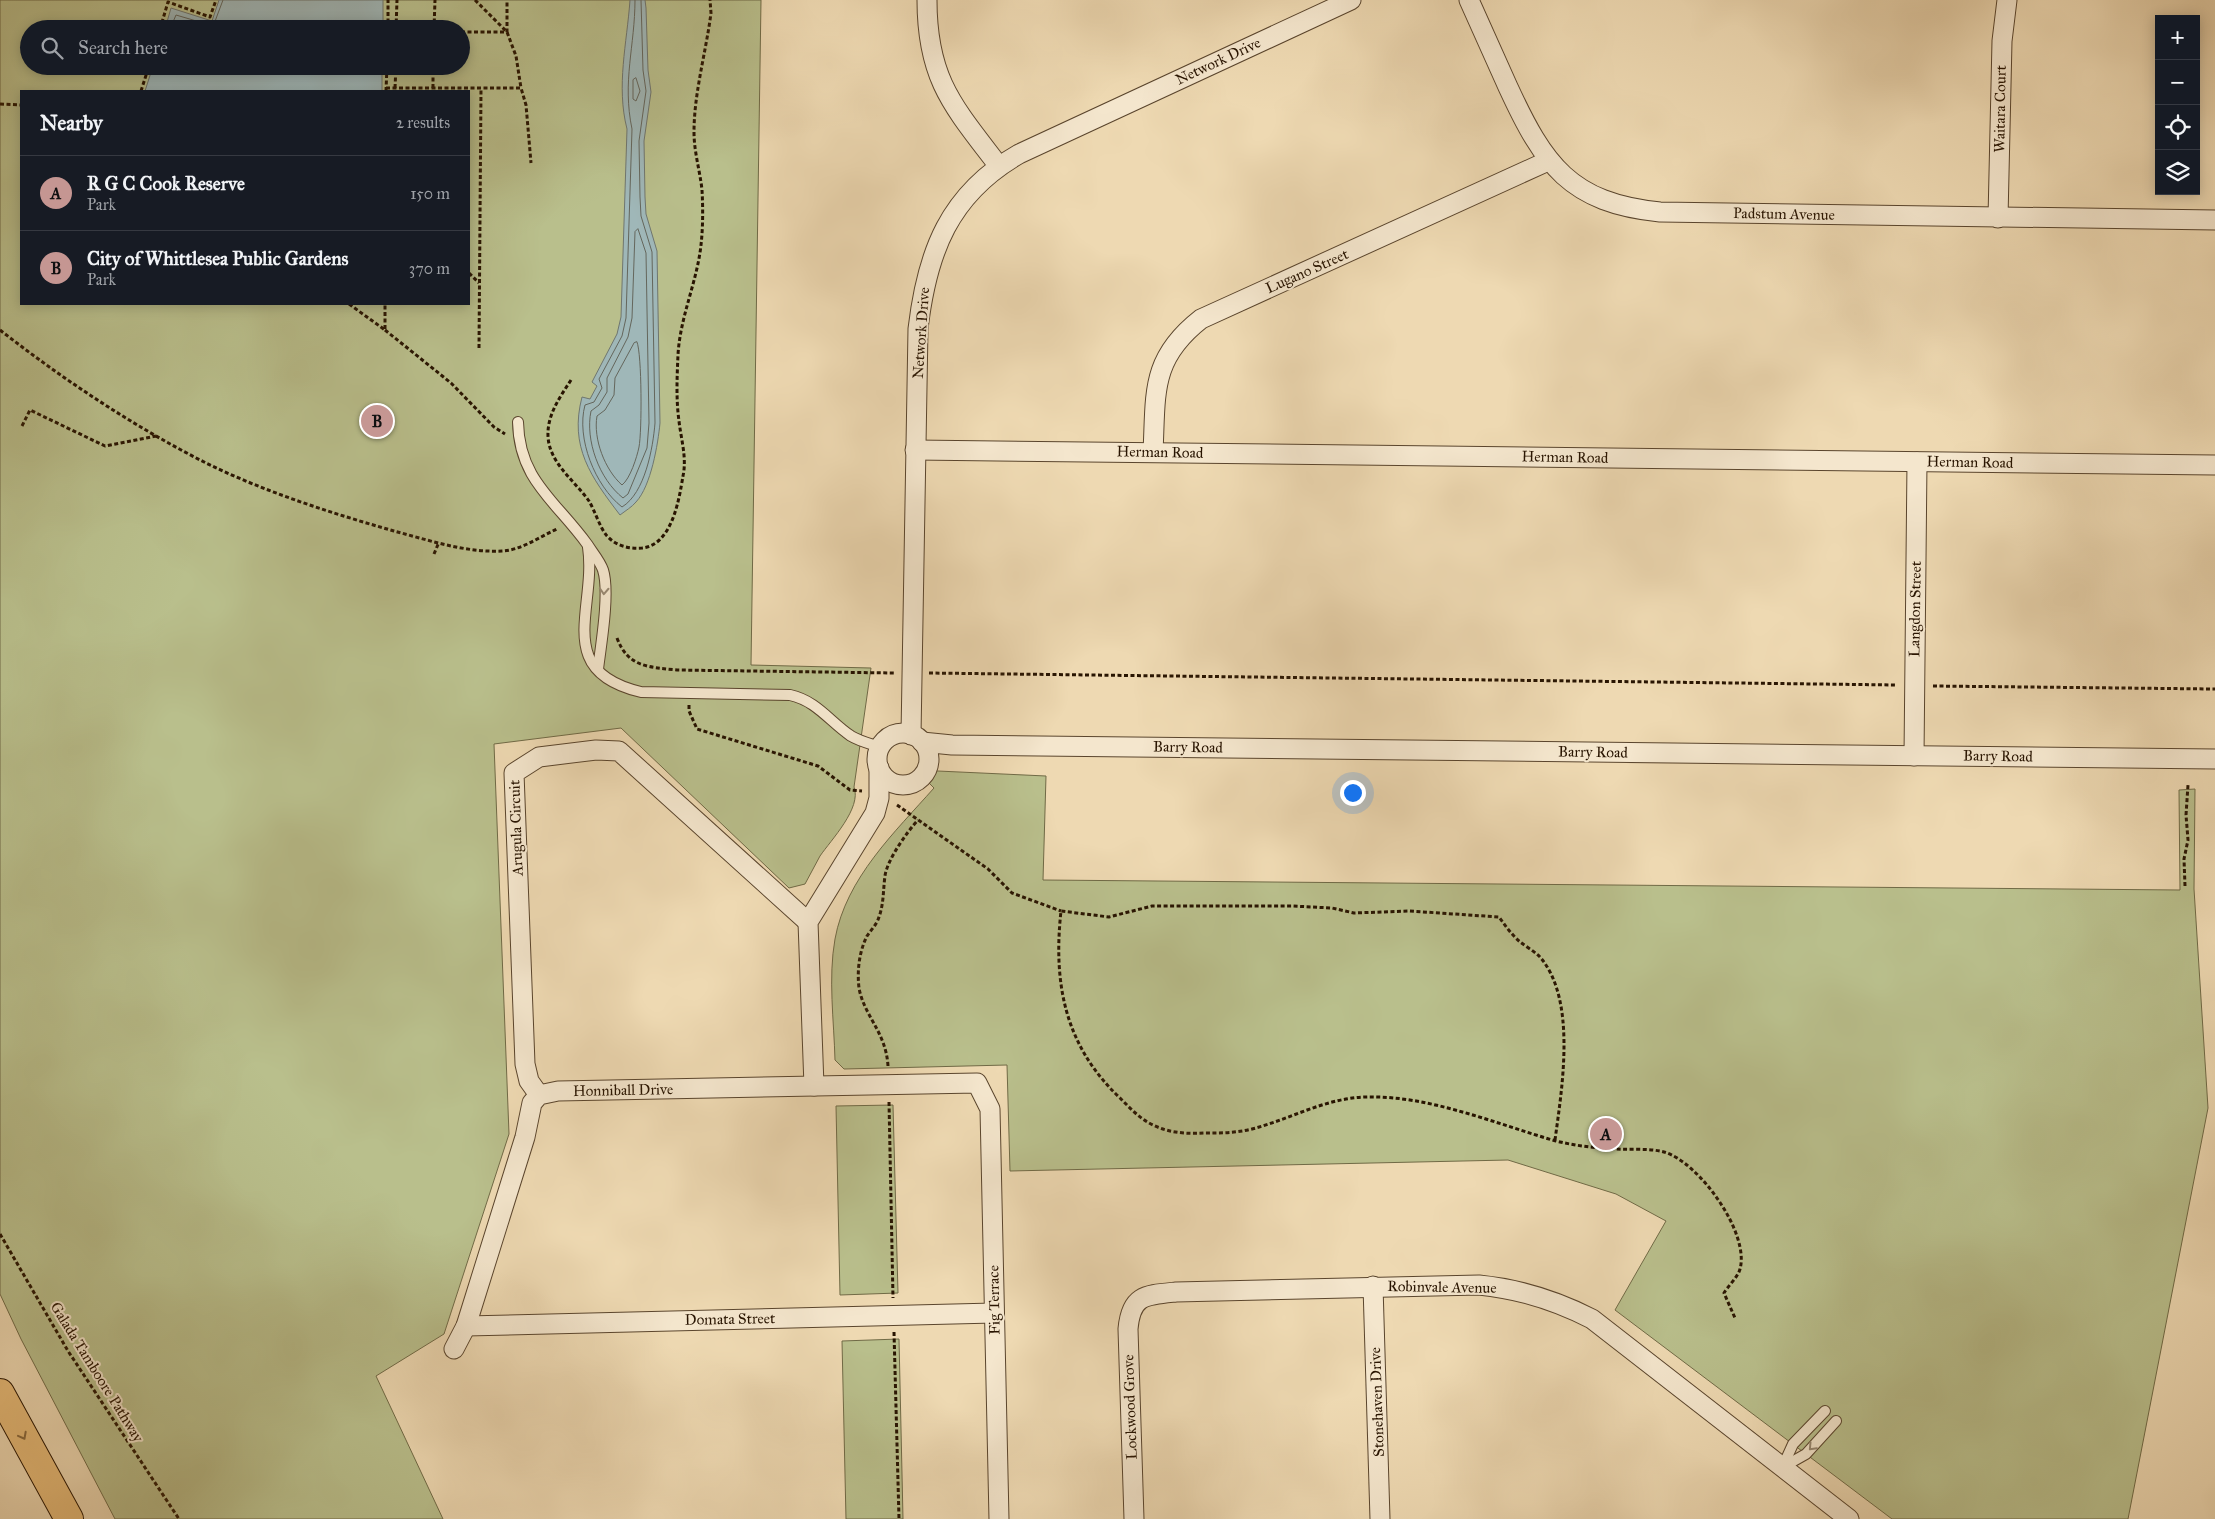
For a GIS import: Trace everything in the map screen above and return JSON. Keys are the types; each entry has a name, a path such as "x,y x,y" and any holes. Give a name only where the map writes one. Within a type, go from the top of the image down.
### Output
{"highway":[{"path":"0,1393 69,1519"}],"street":[{"path":"928,0 928,36 937,73 961,116 998,165"},
{"name":"Network Drive","path":"917,738 912,673 918,329 922,290 930,260 941,236 964,200 998,165 1041,142 1351,0"},
{"name":"Padstum Avenue","path":"1469,0 1523,120 1548,161 1570,182 1590,194 1634,210 1998,218 2215,220"},
{"name":"Waitara Court","path":"1998,218 2002,41 2007,0"},
{"name":"Lugano Street","path":"1153,452 1156,389 1162,364 1170,349 1184,332 1201,319 1548,161"},
{"name":"Herman Road","path":"916,450 2215,465"},
{"name":"Langdon Street","path":"1914,756 1917,462"},
{"path":"814,1086 808,922 884,797 923,776 928,766 929,756 917,738 897,734 887,739 880,747 877,758 884,797"},
{"name":"Barry Road","path":"917,738 970,745 2215,759"},
{"name":"Barry Road","path":"928,766 954,751 970,745"},
{"name":"Arugula Circuit","path":"539,1095 529,1081 525,1064 514,773 539,757 596,750 619,751 808,922"},
{"path":"879,768 885,777 894,783 904,785 915,782"},
{"name":"Honniball Drive","path":"539,1095 558,1091 976,1083"},
{"name":"Fig Terrace","path":"976,1083 990,1109 999,1519"},
{"path":"454,1349 466,1326 525,1137 532,1103 539,1095"},
{"name":"Robinvale Avenue","path":"1140,1299 1176,1292 1373,1286 1480,1285 1524,1291 1568,1307 1610,1332 1849,1519"},
{"name":"Stonehaven Drive","path":"1373,1286 1380,1519"},
{"name":"Lockwood Grove","path":"1134,1519 1128,1329 1130,1311 1140,1299"},
{"name":"Domata Street","path":"466,1326 994,1313"}],"lane":[{"path":"518,422 520,452 535,481 572,523 600,563 605,580 598,669"},
{"path":"588,547 590,575 583,626 584,643 588,656 608,681 622,688 641,692 790,695 803,698 824,711 852,737 880,747"},
{"path":"1782,1467 1793,1444 1825,1411"},
{"path":"1782,1467 1806,1454 1836,1421"}],"path":[{"path":"162,20 167,1 210,17 216,0"},
{"path":"388,0 388,20"},
{"path":"396,20 397,0"},
{"path":"434,20 435,0"},
{"path":"475,0 507,32"},
{"path":"507,0 507,32 516,56 526,105 531,163"},
{"path":"572,380 552,411 548,425 548,438 555,459 588,501 606,535 629,549 649,547 657,543 664,535 674,514 684,473 684,455 679,420 678,354 687,309 698,269 701,242 702,191 694,132 711,13 710,0"},
{"path":"470,32 507,32"},
{"path":"141,90 145,75"},
{"path":"387,75 386,90 395,88 521,88"},
{"path":"395,88 396,75"},
{"path":"433,75 433,88"},
{"path":"479,348 481,88"},
{"path":"0,104 20,105"},
{"path":"470,274 480,283"},
{"path":"350,305 432,367 494,427 506,435 518,436"},
{"path":"385,305 385,330"},
{"path":"0,330 60,374 156,436 208,464 250,482 355,520 475,550 503,551 528,544 572,523"},
{"path":"22,426 30,410 105,446 156,436"},
{"path":"434,554 440,542"},
{"path":"615,633 621,649 635,662 657,667 690,670 2215,690"},
{"path":"690,670 689,711 697,729 818,766 850,790 884,797 988,869 1012,892 1061,911 1110,917 1152,906 1292,906 1332,908 1354,913 1418,911 1499,917 1517,940 1540,957 1558,988 1562,1008 1563,1044 1556,1140"},
{"path":"2185,886 2184,859 2188,844 2186,816 2188,785"},
{"path":"899,1519 888,1085 884,1041 865,1005 860,989 858,963 866,938 879,918 885,892 885,874 894,854 918,820"},
{"path":"1061,911 1057,945 1060,979 1065,1007 1077,1040 1094,1071 1135,1113 1153,1125 1170,1131 1190,1134 1232,1133 1251,1130 1312,1107 1366,1097 1421,1103 1477,1116 1556,1140 1592,1148 1665,1152 1693,1167 1724,1208 1740,1251 1740,1270 1724,1293 1735,1318"},
{"name":"Galada Tamboore Pathway","path":"0,1234 68,1351 179,1519"}],"green space":[{"path":"0,0 761,0 751,665 871,668 854,787 854,804 850,814 820,856 805,884 789,888 621,728 494,744 509,1134 444,1334 376,1376 443,1519 115,1519 21,1339 0,1294"},
{"path":"916,770 1046,776 1043,880 2180,890 2179,790 2195,789 2194,889 2208,1108 2128,1519 1892,1519 1615,1310 1666,1221 1616,1194 1508,1160 1010,1171 1007,1065 844,1069 835,1060 832,969 835,939 841,917 861,876 888,839 934,788"},
{"path":"893,1105 898,1293 840,1295 836,1106"},
{"path":"899,1339 903,1519 846,1519 842,1341"}],"water":[{"path":"219,0 383,0 383,20 212,20"},
{"path":"630,0 645,0 646,8 648,70 651,92 644,141 645,197 646,214 657,251 660,423 650,476 646,486 636,502 620,515 600,488 585,461 578,431 582,397 590,399 597,386 592,382 617,334 621,317 627,129 622,97 622,81"},
{"path":"171,8 209,20 168,20"},
{"path":"150,75 382,75 382,90 145,90"}],"place":[{"name":"City of Whittlesea Public Gardens","path":"377,421"},
{"name":"R G C Cook Reserve","path":"1606,1134"}]}
